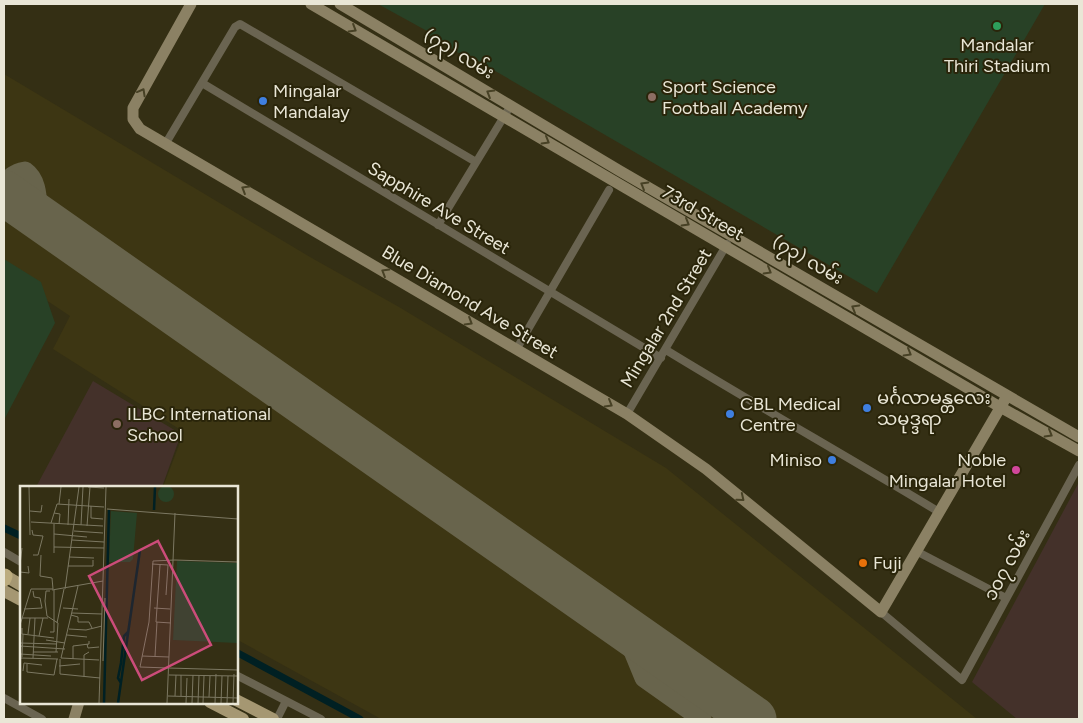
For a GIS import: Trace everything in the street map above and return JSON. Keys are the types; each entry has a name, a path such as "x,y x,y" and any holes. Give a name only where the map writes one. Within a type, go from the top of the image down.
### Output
{"main road":[{"name":"Blue Diamond Ave Street","path":"191,4 133,108 133,118 140,129 627,414 706,469 881,612"},
{"name":"73rd Street","path":"311,4 503,117 729,241 1000,407 1079,451"},
{"name":"(၇၃) လမ်း","path":"340,4 510,105 729,241 1079,437"},
{"path":"881,612 1007,396"},
{"path":"4,580 20,585"},
{"path":"4,580 20,599"},
{"path":"238,701 275,719"},
{"path":"74,719 79,703"},
{"path":"212,703 243,719"}],"street":[{"path":"166,143 235,27 242,24 476,162"},
{"name":"Sapphire Ave Street","path":"202,83 661,358"},
{"path":"438,225 510,105"},
{"path":"516,350 609,190"},
{"name":"Mingalar 2nd Street","path":"627,414 729,241"},
{"path":"666,350 939,512"},
{"name":"၁၀၇ လမ်း","path":"881,612 962,680 1079,465"},
{"path":"916,551 1006,598"},
{"path":"4,552 20,561"},
{"path":"238,675 321,719"},
{"path":"4,698 42,719"},
{"path":"275,719 286,701"}],"shaded area":[{"path":"4,74 310,257 399,307 666,468 977,719 381,719 238,640 238,486 163,486 184,432 53,349 70,316 4,272"},
{"name":"ILBC International School","path":"93,381 181,434 162,486 37,486"},
{"path":"1079,482 1079,719 1017,719 972,682"}],"green space":[{"path":"378,4 1045,4 877,293 466,54 464,56 426,34 427,31"},
{"path":"4,259 41,282 55,323 4,420"}],"waterway":[{"path":"4,528 20,536"},
{"path":"238,653 360,719"}],"taxiway":[{"path":"4,186 8,180 18,173 25,171 30,175 35,186 39,218"},
{"path":"623,627 644,678 702,719"}],"runway":[{"path":"4,193 754,719"}],"place":[{"name":"Mandalar Thiri Stadium","path":"997,26"},
{"name":"Sport Science Football Academy","path":"652,97"},
{"name":"Mingalar Mandalay","path":"263,101"},
{"name":"မင်္ဂလာမန္တလေး သမုဒ္ဒရာ","path":"867,408"},
{"name":"CBL Medical Centre","path":"730,414"},
{"name":"ILBC International School","path":"117,424"},
{"name":"Miniso","path":"832,460"},
{"name":"Noble Mingalar Hotel","path":"1016,470"},
{"name":"Fuji","path":"863,563"}]}
